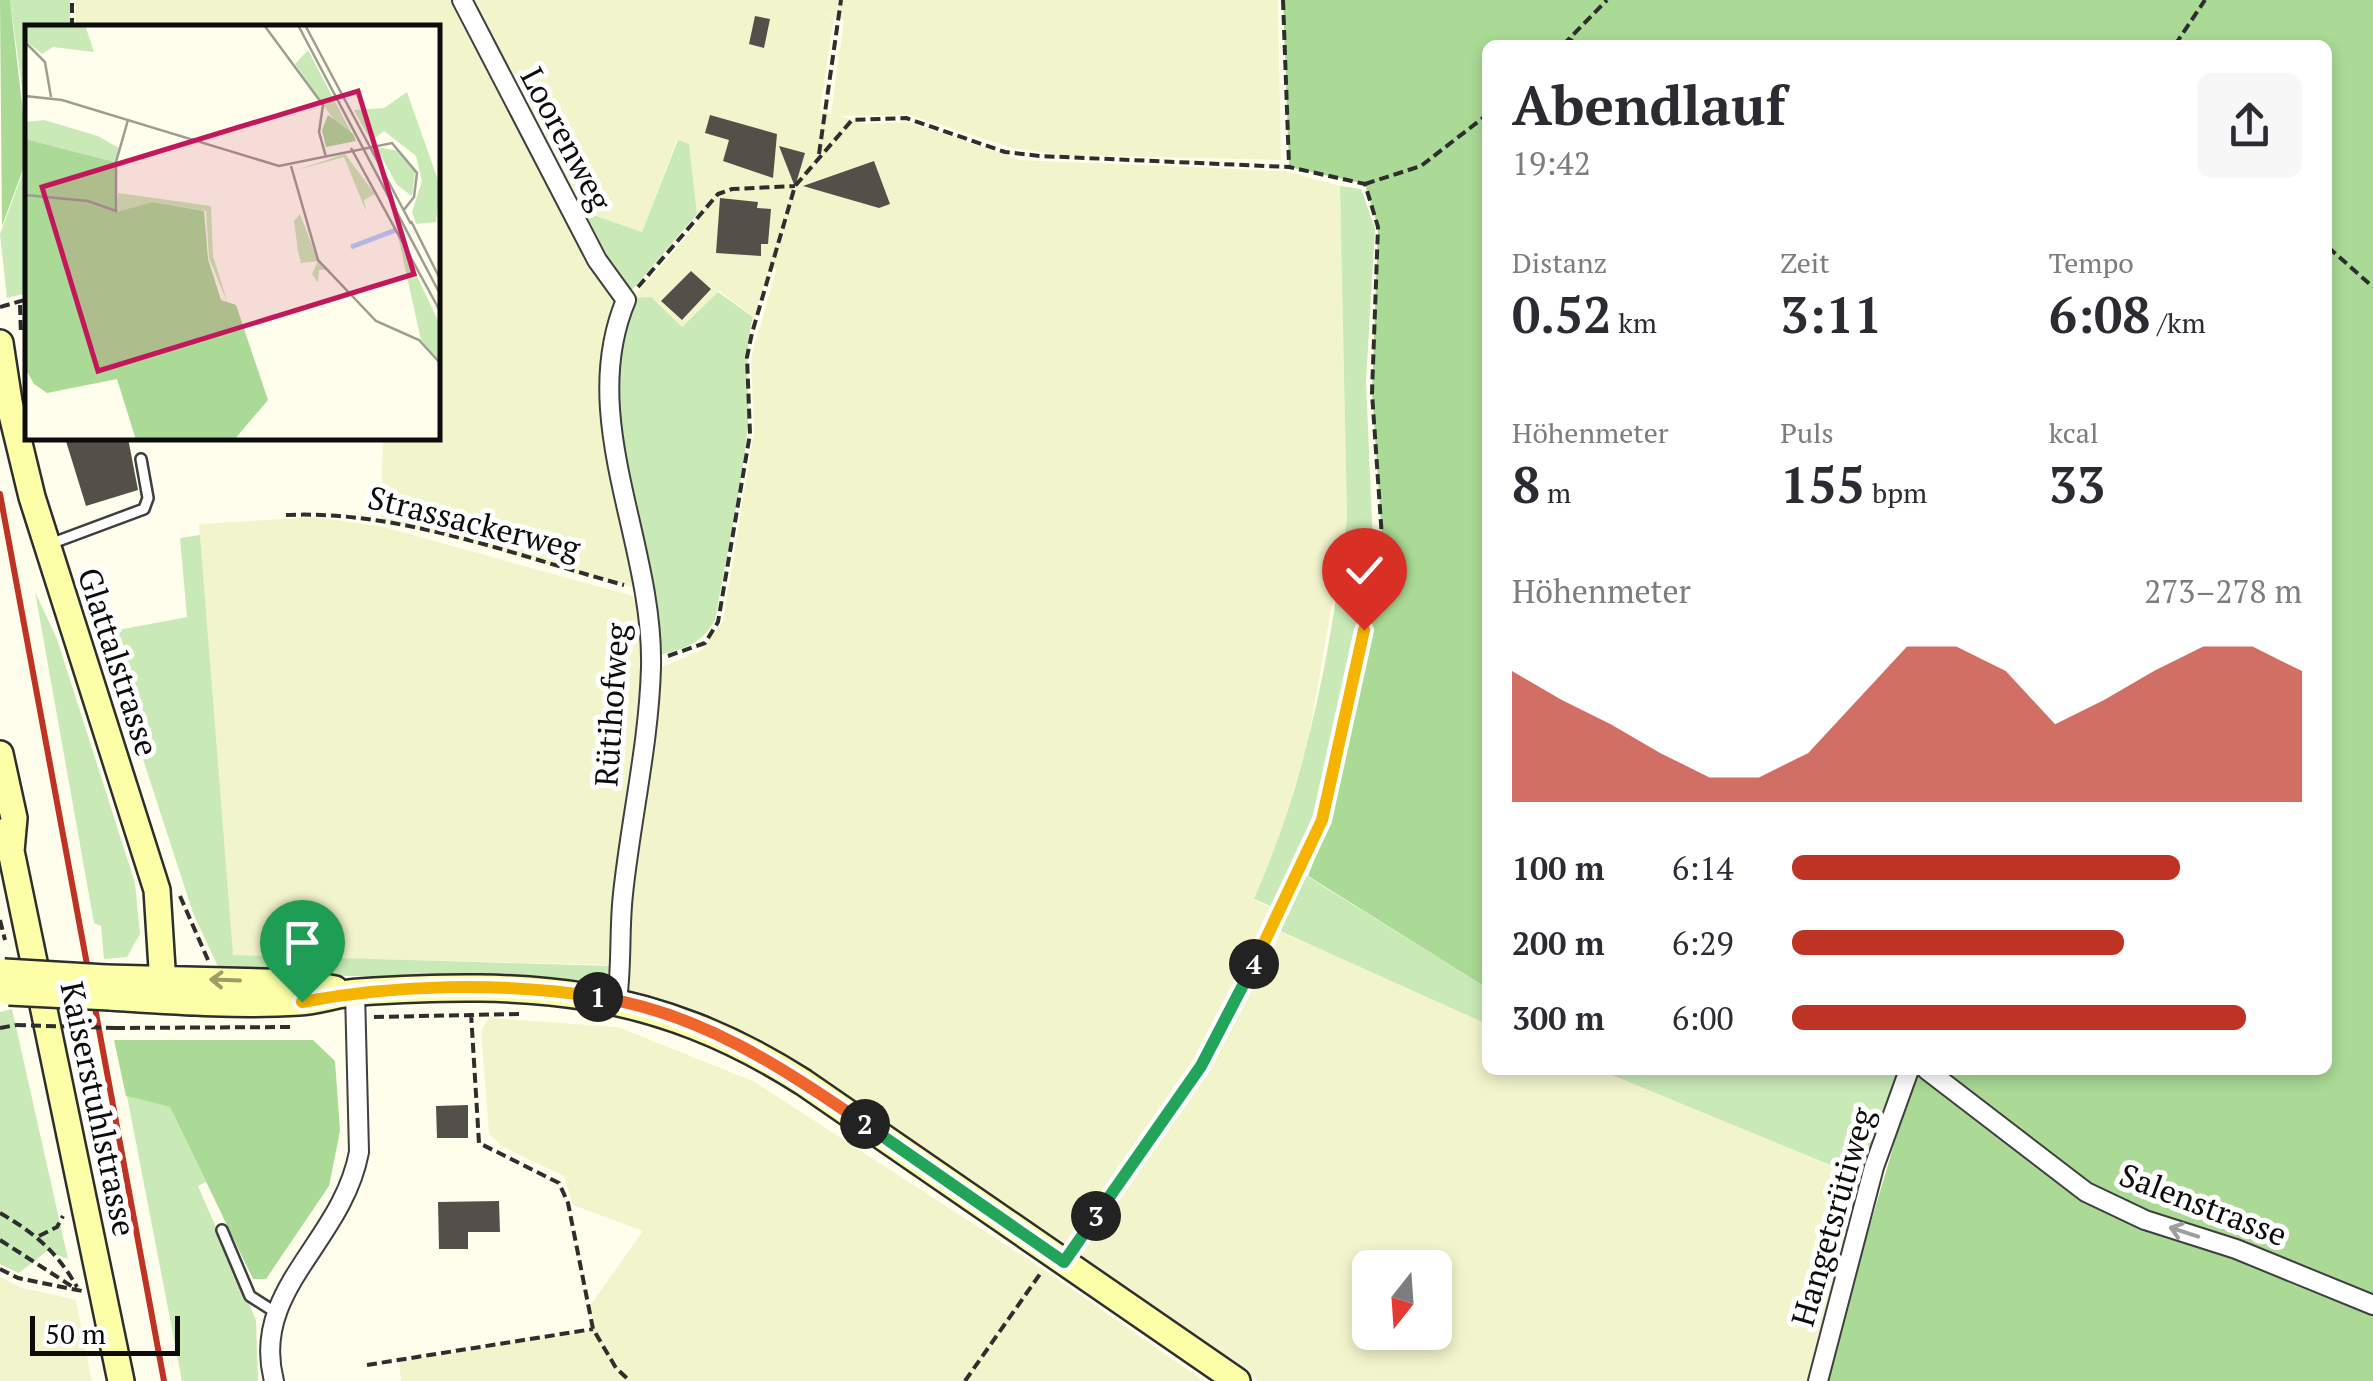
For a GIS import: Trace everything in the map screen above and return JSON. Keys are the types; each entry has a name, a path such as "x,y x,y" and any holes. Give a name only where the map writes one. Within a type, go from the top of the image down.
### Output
{"street":[{"name":"Loorenweg","path":"462,0 597,260 626,300"},
{"name":"Rütihofweg","path":"617,1000 623,895 651,666 648,591 617,464 607,392 612,332 626,300"},
{"name":"Glattalstrasse","path":"0,343 16,436 47,545 156,890 164,990"},
{"name":"Kaiserstuhlstrasse","path":"0,754 14,818 5,841 120,1381"},
{"path":"3,982 302,1002 355,992 470,1002 617,1000 703,1026 751,1049 1237,1381"},
{"path":"274,1381 268,1357 275,1312 343,1206 354,1178 359,1152 355,992"},
{"name":"Hangetsrütiweg","path":"1818,1381 1874,1167 1907,1075"},
{"name":"Salenstrasse","path":"1934,1075 2086,1192 2146,1220 2236,1249 2373,1305"}],"lane":[{"path":"47,545 144,510 148,498 141,458"},
{"path":"222,1230 250,1296 275,1312"}],"path":[{"path":"818,159 841,0"},
{"path":"1282,0 1289,167"},
{"path":"1569,39 1607,0"},
{"path":"2178,40 2205,0"},
{"path":"651,666 705,643 718,622 750,434 747,357 795,186 852,120 906,118 1005,152 1289,167 1365,184 1421,166 1482,119"},
{"path":"966,1381 1201,1066 1287,902 1322,820 1382,538 1372,393 1378,227 1365,184"},
{"path":"626,300 718,194 732,189 795,186"},
{"path":"2332,250 2373,287"},
{"path":"0,307 25,301"},
{"name":"Strassackerweg","path":"286,515 340,512 404,525 648,591"},
{"path":"470,1002 479,1143 559,1183 568,1203 593,1329 616,1368 630,1381"},
{"path":"355,1018 470,1002 525,1014"},
{"path":"0,1028 292,1026"},
{"path":"38,1236 57,1227 64,1212"},
{"path":"0,1213 38,1236 61,1259 80,1292"},
{"path":"0,1240 80,1292"},
{"path":"0,1269 80,1292"},
{"path":"367,1365 593,1329"}],"green space":[{"path":"0,0 10,0 25,130 25,164 2,226"},
{"path":"10,0 70,0 70,25 25,25 25,109"},
{"path":"76,0 453,0 592,266 617,304 607,332 603,392 640,589 381,519 383,440 440,440 440,25 76,25"},
{"path":"465,0 1278,0 1281,160 1062,155 1013,148 909,115 841,116 865,124 908,122 1021,160 1285,171 1340,186 1347,517 1308,742 1275,851 1254,900 1278,911 1195,1066 1065,1249 758,1039 700,1011 628,991 628,896 657,669 702,650 723,621 754,432 751,357 777,268 768,272 754,317 719,291 682,327 633,298 698,223 689,144 677,140 642,232 572,207","holes":["824,14 844,20 831,114 820,110 834,18"]},
{"path":"1283,0 2373,0 2373,1381 1824,1381 1915,1075 2332,1075 2332,40 1482,40 1482,985 1308,876 1328,824 1382,538 1372,393 1378,227 1365,184 1289,167"},
{"path":"678,140 689,144 697,214 632,290 624,293 571,207 642,232"},
{"path":"25,166 25,294 7,298 0,234"},
{"path":"1340,186 1361,189 1375,228 1366,382 1373,545 1324,819 1297,870 1482,985 1482,1022 1278,930 1287,913 1254,899 1289,807 1315,712 1347,517"},
{"path":"718,292 753,317 748,347 747,434 737,504 715,620 697,641 656,656 610,393 633,298 651,297 682,327"},
{"path":"316,517 384,527 640,598 647,660 615,965 232,956 199,524"},
{"path":"200,535 233,955 615,966 601,982 221,973 193,913 102,633 187,617 180,538"},
{"path":"35,592 57,639 135,883 140,934 127,957 104,959 101,926 94,923"},
{"path":"1276,930 1482,1018 1482,1075 1617,1075 1864,1180 1814,1381 1258,1381 1076,1254 1202,1071"},
{"path":"12,1009 68,1259 47,1251 19,1273 0,1264 0,1012"},
{"path":"489,1018 618,1027 753,1081 1043,1269 1204,1381 401,1381 399,1362 593,1329 590,1306 643,1231 573,1205 564,1176 503,1147 489,1134 481,1031"},
{"path":"114,1040 313,1040 335,1061 340,1131 329,1186 266,1279 253,1279 170,1107 126,1096"},
{"path":"1612,1075 1902,1075 1864,1179"},
{"path":"127,1096 170,1107 206,1182 198,1186 256,1320 258,1381 182,1381"},
{"path":"0,1277 23,1288 76,1300 92,1381 0,1381"}],"building":[{"path":"755,16 770,19 764,48 749,44"},
{"path":"710,115 777,134 773,178 723,161 729,140 705,133"},
{"path":"779,146 805,153 795,187"},
{"path":"874,161 890,204 879,208 803,186"},
{"path":"720,198 758,202 757,208 771,209 768,244 761,244 761,256 716,253"},
{"path":"691,271 711,289 682,320 661,301"},
{"path":"66,440 128,440 138,490 86,506"},
{"path":"468,1105 468,1138 437,1138 436,1106"},
{"path":"499,1201 500,1232 468,1232 468,1249 439,1249 438,1202"}],"railway":[{"path":"0,494 164,1381"}],"route":[{"path":"302,1002 355,992 470,988 583,995 654,1009 751,1049 1064,1262 1201,1066 1287,902 1322,820 1364,630"}]}
